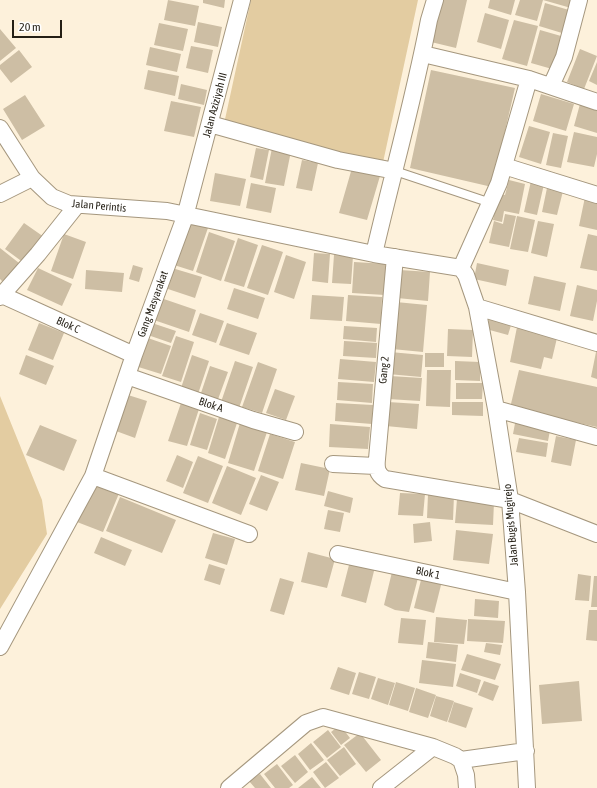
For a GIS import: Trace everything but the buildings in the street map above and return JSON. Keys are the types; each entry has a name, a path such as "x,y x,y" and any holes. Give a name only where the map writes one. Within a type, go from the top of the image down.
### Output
{"street":[{"name":"Jalan Aziziyah III","path":"186,212 242,0"},
{"path":"374,254 435,0"},
{"path":"551,86 564,57 579,0"},
{"path":"423,54 529,79 597,102"},
{"path":"186,212 374,254 461,268 491,202 504,166 529,79"},
{"path":"210,124 338,160 395,171"},
{"name":"Jalan Perintis","path":"3,137 32,178 52,196 70,204 186,212"},
{"path":"504,166 597,195"},
{"path":"0,194 32,178"},
{"path":"1,296 38,254 77,205"},
{"name":"Gang Masyarakat","path":"0,647 93,476 134,355 186,212"},
{"name":"Gang 2","path":"381,472 395,257"},
{"name":"Jalan Bugis Mugirejo","path":"461,268 466,275 477,307 496,409 510,500 517,592 528,788"},
{"name":"Blok C","path":"1,296 134,355"},
{"path":"477,307 597,343"},
{"name":"Blok A","path":"127,376 253,420 295,432"},
{"path":"496,409 597,437"},
{"path":"333,464 381,472 510,500 597,534"},
{"path":"93,476 249,534"},
{"name":"Blok 1","path":"338,554 517,592"},
{"path":"229,788 306,723 323,717 433,747 455,756 461,760 466,775 467,788"},
{"path":"381,788 433,747"},
{"path":"461,760 526,751"}],"lane":[{"path":"395,171 491,202"}],"shaded area":[{"path":"251,0 418,0 382,167 222,133"},
{"path":"0,396 42,500 47,534 0,609"}]}
